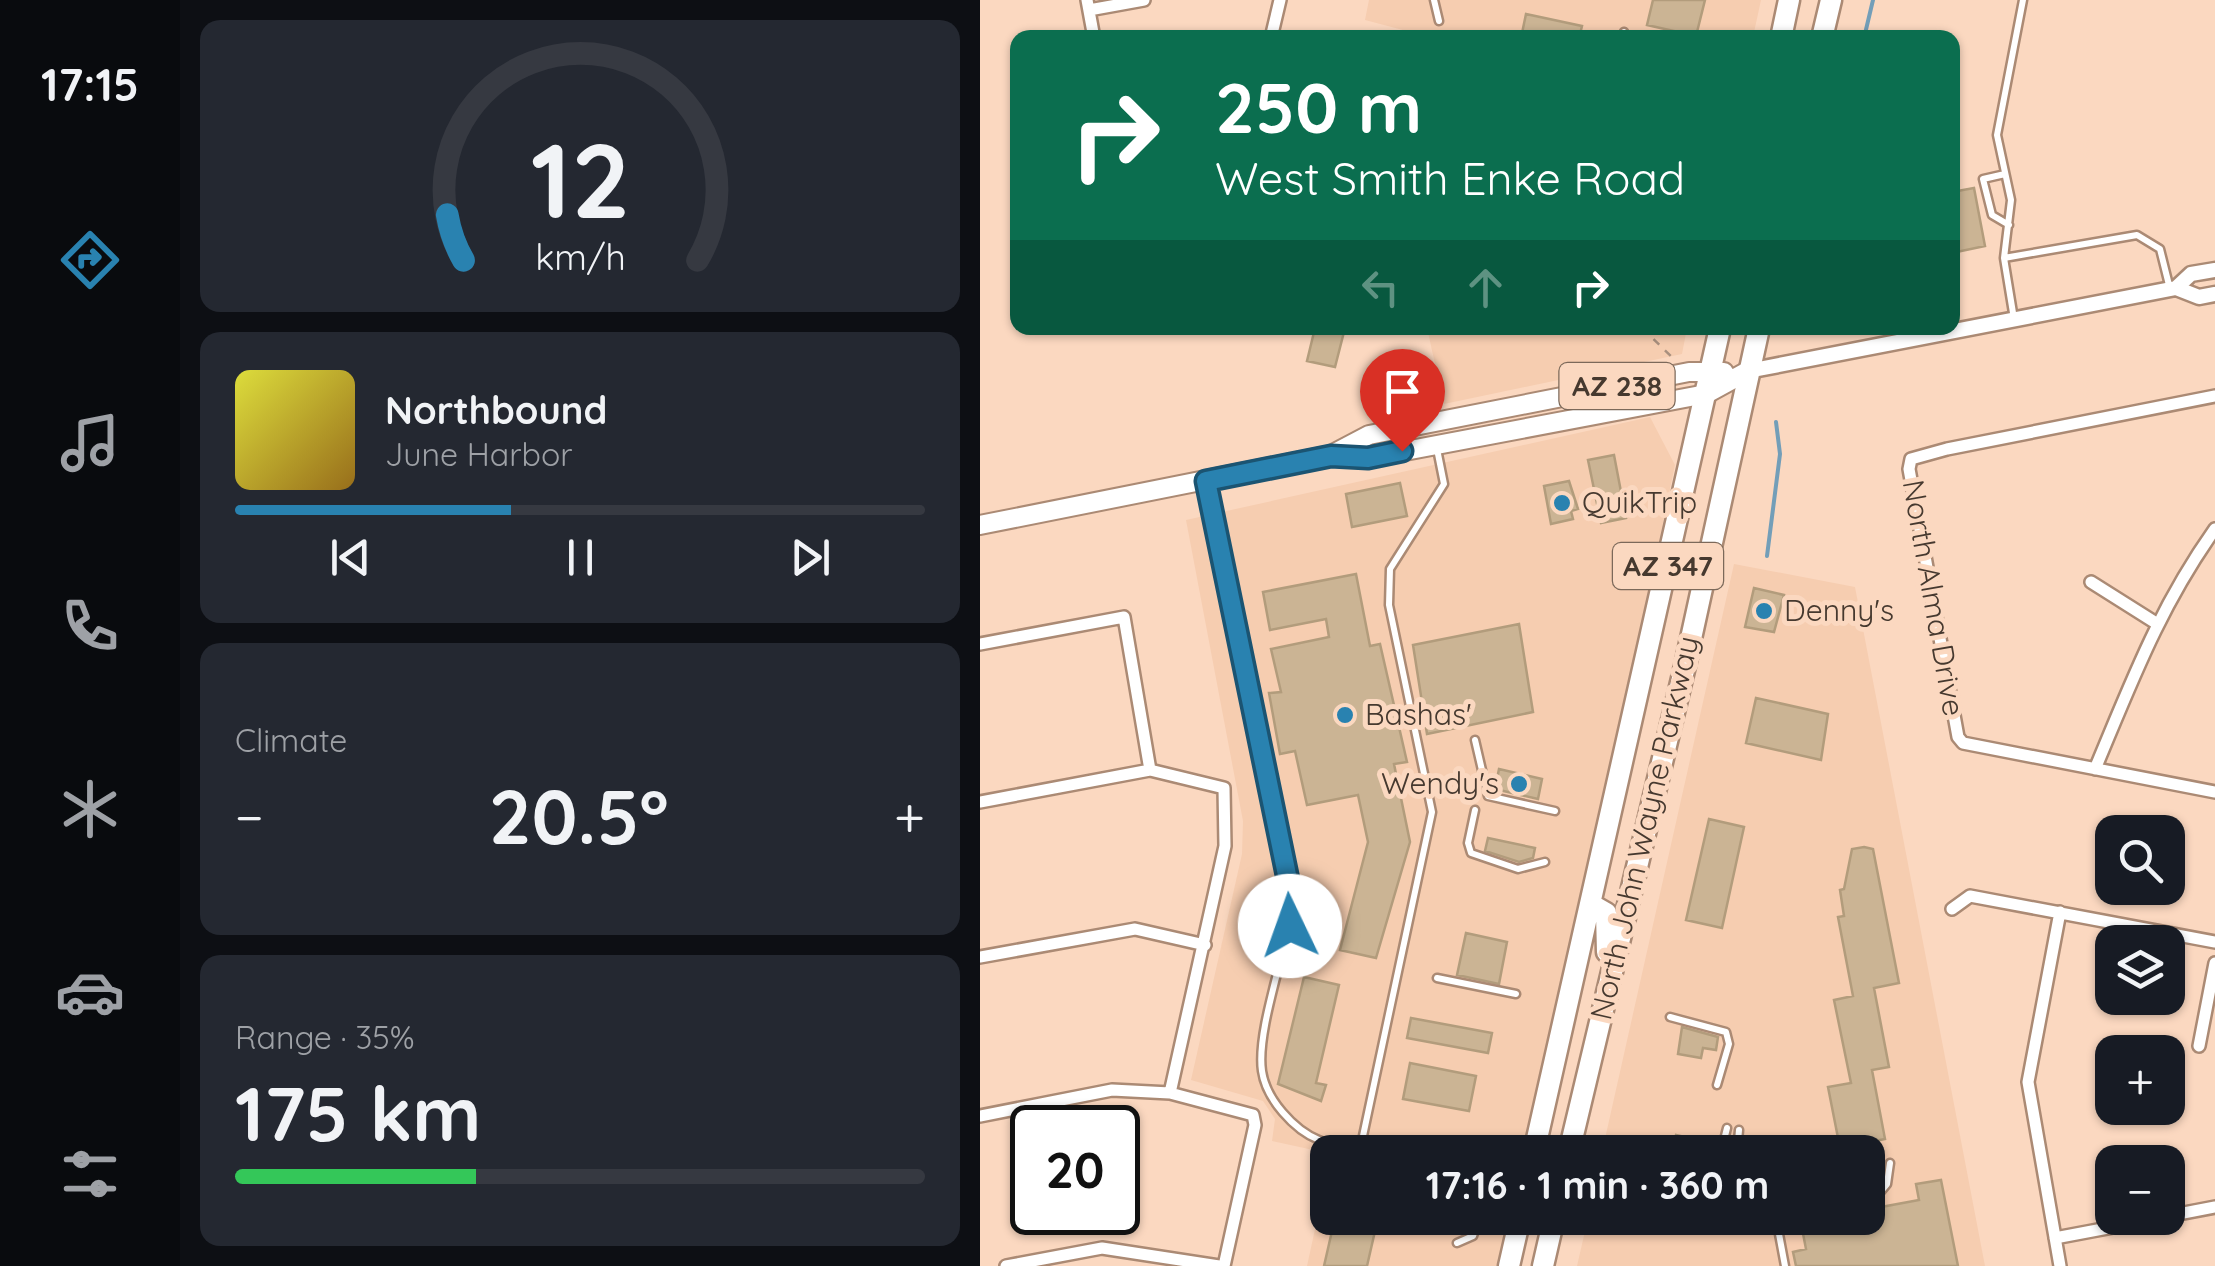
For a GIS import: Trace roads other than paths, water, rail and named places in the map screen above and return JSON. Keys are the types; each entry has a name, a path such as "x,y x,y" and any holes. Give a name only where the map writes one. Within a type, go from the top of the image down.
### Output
{"highway":[{"path":"1783,30 1789,0"},
{"path":"1824,30 1831,0"},
{"name":"AZ 347","path":"1538,1135 1718,335"},
{"name":"North John Wayne Parkway","path":"1573,1135 1685,666 1757,335"},
{"path":"1592,905 1604,910 1607,917 1606,989"},
{"path":"1509,1266 1516,1235"},
{"path":"1542,1266 1550,1235"}],"main road":[{"name":"AZ 238","path":"1331,456 1369,435 1710,372 1748,372"},
{"name":"AZ 238","path":"980,525 1331,456 1368,458 1706,394 1748,372"},
{"path":"1436,444 1446,431 1511,417 1524,404"}],"street":[{"path":"1093,30 1088,5 1144,0"},
{"path":"1273,30 1280,0"},
{"path":"1960,331 2173,288 2192,274 2215,270"},
{"path":"2173,288 2199,297 2215,294"},
{"path":"1748,372 1937,335"},
{"name":"North Alma Drive","path":"2095,769 1963,743 1958,738 1911,459 2215,396"},
{"path":"2215,529 2156,623 2127,684 2095,769 2215,792"},
{"path":"2090,582 2156,623"},
{"path":"980,644 1124,617 1150,770"},
{"path":"980,802 1150,770 1224,788 1225,846 1170,1093"},
{"path":"1952,909 1970,896 2215,942"},
{"path":"2060,912 2028,1082 2060,1266"},
{"path":"980,957 1135,929 1205,945"},
{"path":"2199,1046 2215,963"},
{"path":"980,1116 1112,1090 1170,1093 1247,1112 1255,1126 1222,1266 1102,1248 1006,1266"},
{"path":"2185,1213 2215,1207"},
{"path":"2055,1238 2095,1230"}],"lane":[{"path":"1434,0 1439,21"},
{"path":"2014,320 2004,258 2009,224 2005,174 1997,135 2023,0"},
{"path":"2005,174 1983,179 1992,215 2009,224"},
{"path":"2004,258 2137,235 2160,249 2173,288"},
{"path":"1363,1135 1432,812 1389,606 1390,569 1444,484 1436,444"},
{"path":"1206,481 1293,904 1287,947 1264,1034 1261,1070 1268,1090 1290,1121 1311,1135"},
{"path":"1475,740 1488,796 1555,811"},
{"path":"1475,810 1468,843 1471,853 1518,869 1544,862"},
{"path":"1437,978 1516,994"},
{"path":"1670,1016 1726,1032 1729,1044 1717,1086"},
{"path":"1725,1135 1727,1128"},
{"path":"1739,1130 1739,1135"},
{"path":"1885,1186 1890,1163"},
{"path":"1457,1244 1473,1235"},
{"path":"1779,1235 1785,1266"}],"waterway":[{"path":"1866,30 1873,0"},
{"path":"1767,556 1780,454 1776,422"}],"place":[{"name":"QuikTrip","path":"1562,503"},
{"name":"Denny's","path":"1764,611"},
{"name":"Bashas'","path":"1345,715"},
{"name":"Wendy's","path":"1519,784"}]}
